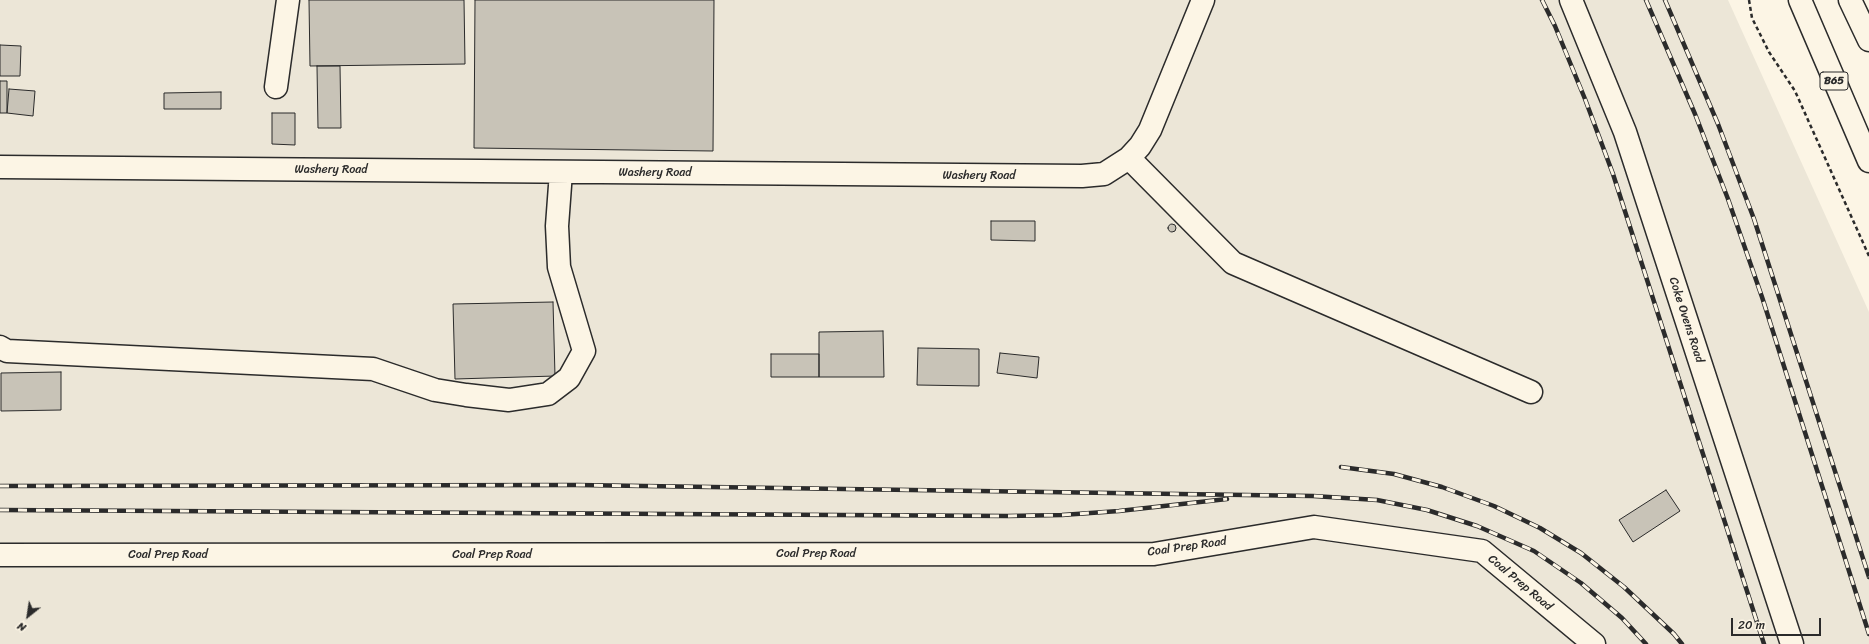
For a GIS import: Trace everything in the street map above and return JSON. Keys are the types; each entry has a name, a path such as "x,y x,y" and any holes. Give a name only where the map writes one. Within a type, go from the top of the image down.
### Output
{"street":[{"path":"276,86 288,0"},
{"name":"Washery Road","path":"0,168 1082,176 1104,174 1129,158 1140,146 1150,130 1203,0"},
{"name":"Coke Ovens Road","path":"1571,0 1625,132 1792,644"},
{"name":"B65","path":"1800,0 1869,161"},
{"path":"1850,0 1869,40"},
{"path":"1129,158 1234,263 1531,392"},
{"path":"0,347 7,351 373,368 434,390 466,396 509,400 548,394 569,378 584,350 559,268 557,226 561,172"},
{"name":"Coal Prep Road","path":"0,556 1154,554 1314,527 1482,551 1594,644"}],"path":[{"path":"1748,0 1752,18 1769,52 1795,91 1869,256"}],"shaded area":[{"path":"0,0 1728,0 1869,312 1869,644 0,644"}],"building":[{"path":"309,0 464,0 465,64 310,66"},
{"path":"475,0 714,0 713,151 474,148"},
{"path":"0,45 21,46 20,76 0,76"},
{"path":"317,66 340,66 341,128 318,128"},
{"path":"0,81 7,81 7,113 0,113"},
{"path":"9,89 35,91 33,116 7,113"},
{"path":"221,92 221,109 164,109 164,93"},
{"path":"272,113 295,113 295,145 272,144"},
{"path":"991,221 1035,221 1035,241 991,240"},
{"path":"1170,224 1174,224 1176,228 1174,232 1170,232 1168,230 1168,226"},
{"path":"553,302 555,376 455,379 453,304"},
{"path":"883,331 884,377 819,377 819,332"},
{"path":"918,348 979,349 979,386 917,385"},
{"path":"1000,353 1039,357 1037,378 997,373"},
{"path":"771,354 819,354 819,377 771,377"},
{"path":"61,372 61,410 1,411 1,373"},
{"path":"1666,490 1680,511 1633,542 1619,520"}],"railway":[{"path":"1542,0 1555,26 1585,99 1613,174 1764,644"},
{"path":"1646,0 1695,114 1728,199 1762,297 1869,634"},
{"path":"1665,0 1718,124 1754,219 1869,577"},
{"path":"1341,467 1394,474 1442,487 1494,506 1540,528 1581,553 1624,587 1674,634 1682,644"},
{"path":"0,486 577,485 1313,496 1377,500 1427,510 1477,526 1534,551 1581,583 1622,618 1646,644"},
{"path":"0,510 1008,516 1062,515 1119,511 1227,499"}]}
